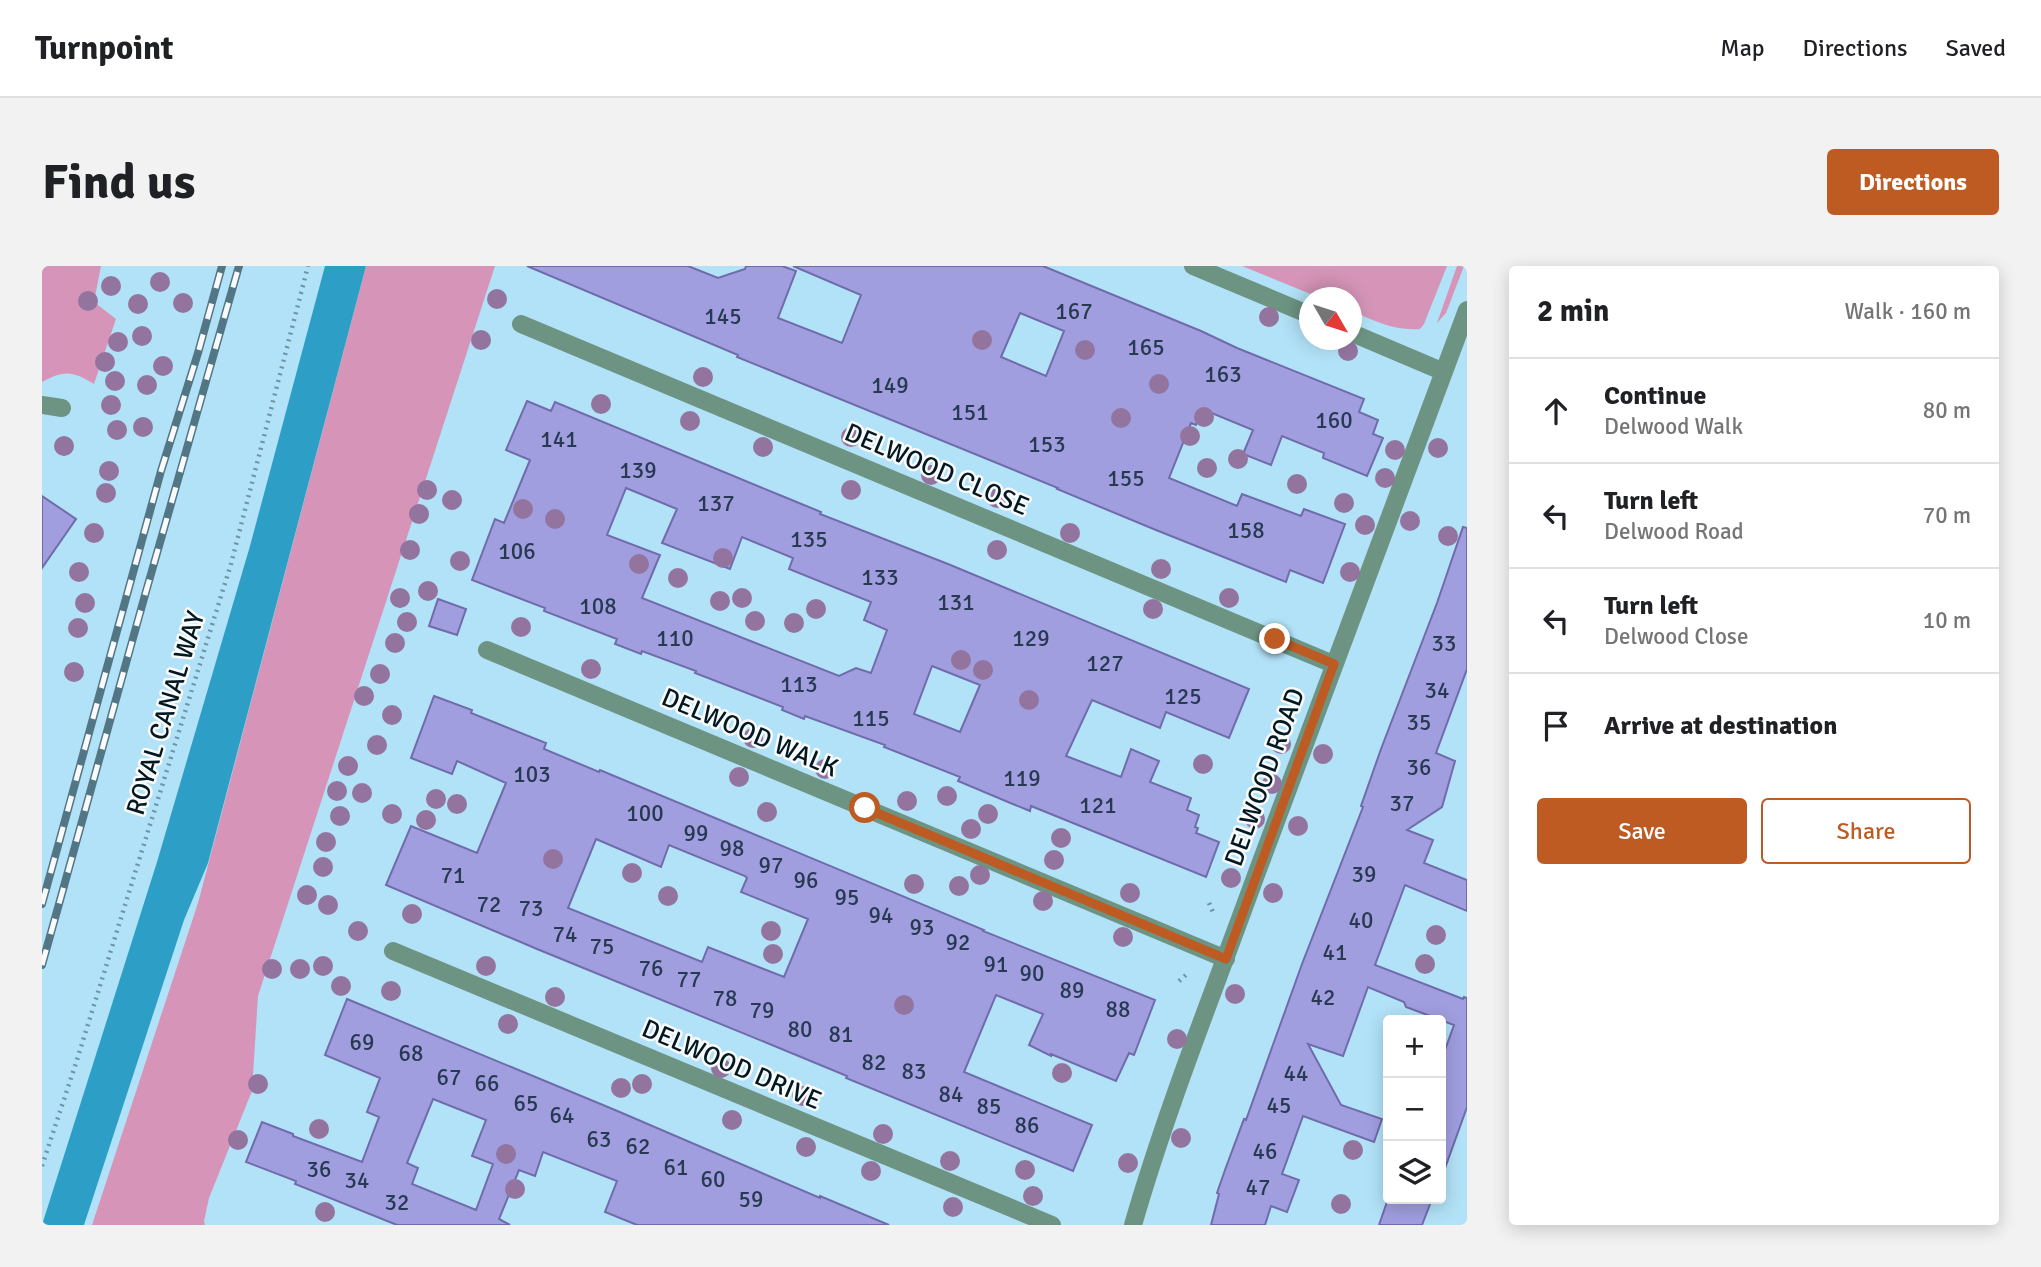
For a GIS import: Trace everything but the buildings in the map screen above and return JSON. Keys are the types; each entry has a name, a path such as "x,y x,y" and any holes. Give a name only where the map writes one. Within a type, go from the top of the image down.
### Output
{"street":[{"path":"1193,266 1299,310"},
{"name":"DELWOOD ROAD","path":"1133,1225 1152,1163 1226,959 1467,310"},
{"name":"DELWOOD CLOSE","path":"521,324 1334,664"},
{"path":"1362,337 1444,372"},
{"path":"42,405 62,408"},
{"name":"DELWOOD WALK","path":"487,650 1226,959"},
{"name":"DELWOOD DRIVE","path":"393,951 1052,1225"}],"path":[{"name":"ROYAL CANAL WAY","path":"42,1166 231,564 309,266"},
{"path":"1209,903 1213,912"},
{"path":"1179,982 1187,974"}],"shaded area":[{"path":"42,266 101,266 94,302 116,319 94,384 68,374 57,375 42,382"},
{"path":"366,266 495,266 258,996 252,1091 209,1198 205,1225 92,1225 198,903"},
{"path":"1242,266 1447,266 1420,329 1402,328 1362,315 1362,287 1299,287 1299,289"},
{"path":"1457,266 1464,266 1446,313 1437,323"}],"water":[{"path":"325,266 366,266 208,863 184,920 84,1225 42,1225 157,862 250,546"}],"railway":[{"path":"42,904 161,471 222,266"},
{"path":"42,965 239,266"}],"route":[{"path":"865,808 1226,959 1334,664 1275,639"}]}
